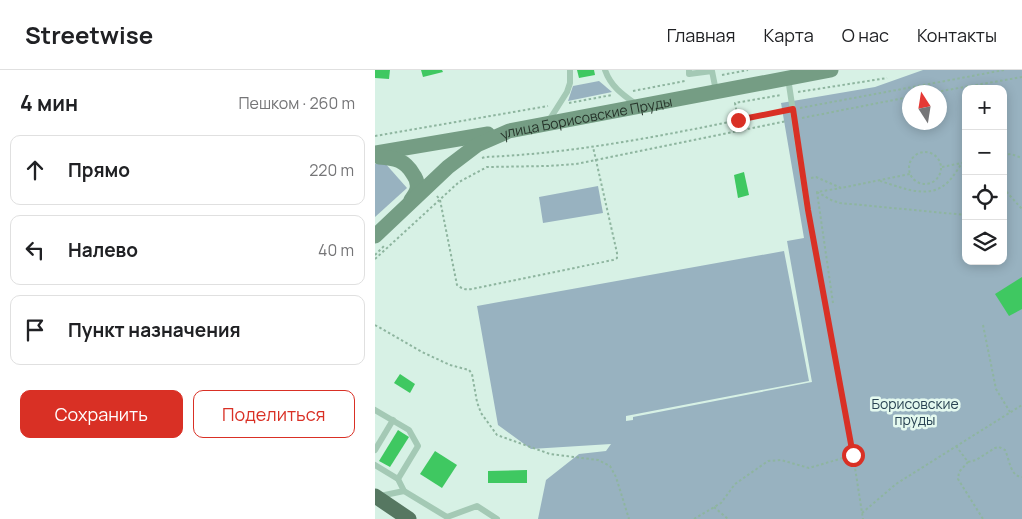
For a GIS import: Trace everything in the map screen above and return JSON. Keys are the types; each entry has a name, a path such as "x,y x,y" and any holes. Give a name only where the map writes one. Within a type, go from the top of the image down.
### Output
{"main road":[{"name":"улица Борисовские Пруды","path":"375,236 448,167 486,140 509,131 831,70"},
{"path":"375,155 509,131"},
{"path":"375,155 401,160 408,165 416,178 417,189 409,204"},
{"path":"376,497 409,519"}],"lane":[{"path":"547,123 567,92 570,83 570,70"},
{"path":"605,70 608,79 620,94 639,106"},
{"path":"689,70 689,74 712,72 716,91"},
{"path":"788,78 808,210"},
{"path":"375,410 409,430 418,446 398,479"},
{"path":"375,450 393,420"},
{"path":"375,465 398,479 404,491 448,518 477,506 497,519"},
{"path":"376,497 404,491"}],"path":[{"path":"743,71 748,70"},
{"path":"479,160 485,157 593,147 1004,70"},
{"path":"947,90 1022,77"},
{"path":"738,120 735,103 887,78"},
{"path":"375,259 459,182 487,167 549,166 596,160 902,98"},
{"path":"443,190 437,196 440,200 457,285 461,289 473,290 613,260 617,258 617,253 593,147"},
{"path":"922,152 931,152 941,162 940,176 929,184 924,185 915,181 910,174 909,165 911,160 922,152"},
{"path":"1007,154 1022,158"},
{"path":"942,167 962,163"},
{"path":"877,180 918,192 935,190 947,183 962,163"},
{"path":"817,192 910,174"},
{"path":"803,179 816,177 841,188"},
{"path":"817,192 840,204 962,215"},
{"path":"817,192 833,303"},
{"path":"1007,192 1022,209"},
{"path":"808,210 863,519"},
{"path":"375,255 409,222"},
{"path":"375,325 422,352 450,365 469,370 472,374 481,413 497,436 550,454 598,460 610,466 616,477 629,519"},
{"path":"983,325 996,388 1010,412"},
{"path":"862,513 896,484 1022,404"},
{"path":"956,446 968,462"},
{"path":"983,519 958,479 959,472 968,462 976,460 999,447 1005,450 1013,474 1022,477"},
{"path":"694,519 721,502 735,484 768,461 781,460 809,468 853,455"},
{"path":"714,507 728,519"}],"green space":[{"name":"Борисовские пруды","path":"923,70 1022,70 1022,519 538,519 546,480 579,454 606,451 611,444 531,449 498,425 477,306 784,251 809,381 626,416 626,421 633,420 633,417 812,382 787,241 804,238 781,103 875,87"},
{"path":"599,81 612,92 568,101 573,86"},
{"path":"384,162 407,188 375,217 375,164"},
{"path":"598,186 603,213 543,223 539,197"}],"building":[{"path":"375,70 390,70 389,79 375,78"},
{"path":"421,70 442,70 443,72 423,77"},
{"path":"577,70 594,70 595,75 579,78"},
{"path":"744,172 749,195 738,198 734,175"},
{"path":"1022,277 1022,309 1009,316 995,294"},
{"path":"400,374 415,384 410,393 394,383"},
{"path":"398,430 409,437 390,467 379,461"},
{"path":"435,451 457,465 442,488 420,474"},
{"path":"527,470 527,483 488,483 488,471"}],"route":[{"path":"738,120 793,109 808,210 853,455"}]}
